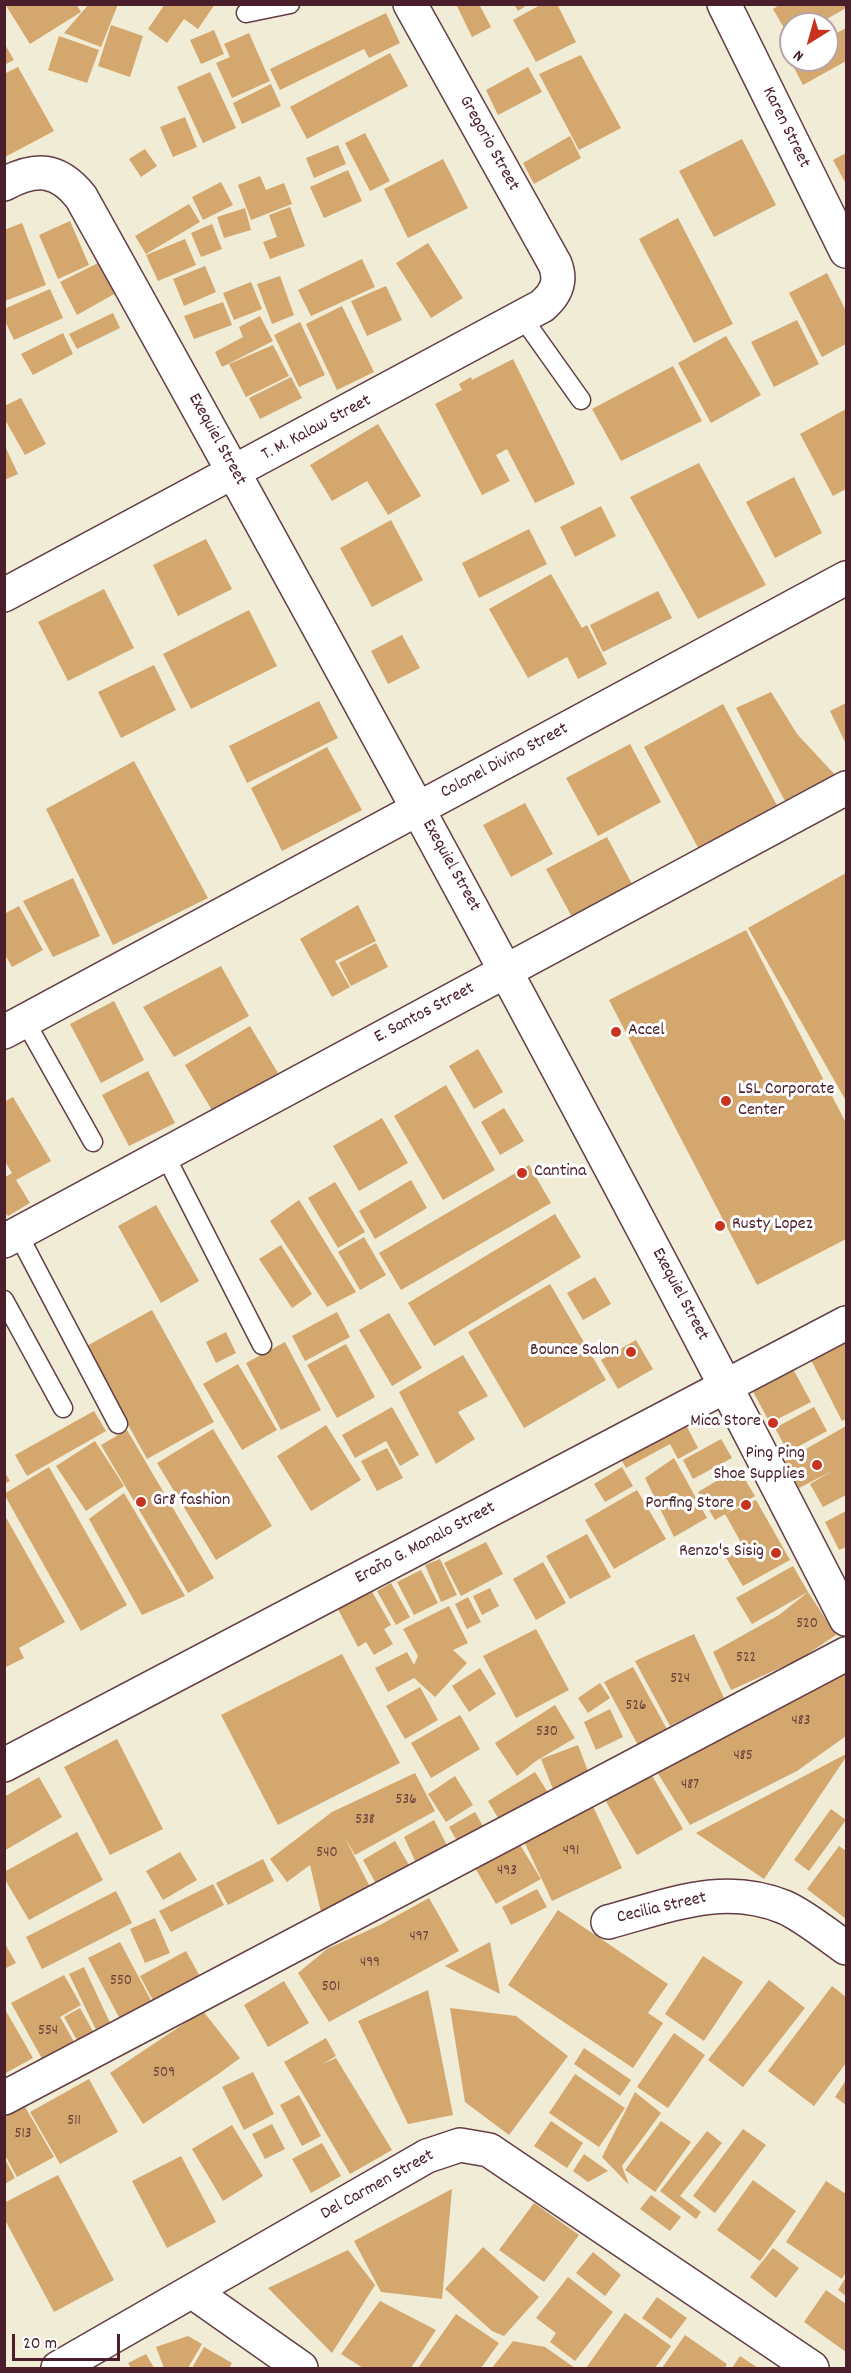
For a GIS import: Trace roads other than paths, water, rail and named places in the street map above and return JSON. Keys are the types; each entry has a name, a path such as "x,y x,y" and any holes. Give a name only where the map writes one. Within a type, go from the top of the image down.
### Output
{"street":[{"name":"Gregorio Street","path":"410,4 555,264 558,272 557,286"},
{"name":"Karen Street","path":"724,4 846,251"},
{"name":"Exequiel Street","path":"4,184 32,173 50,174 68,183 81,197 507,970 727,1387 846,1619"},
{"name":"T. M. Kalaw Street","path":"4,595 522,317 548,301 557,286"},
{"name":"Colonel Divino Street","path":"15,1027 846,578"},
{"name":"E. Santos Street","path":"11,1238 846,788"},
{"name":"Eraño G. Manalo Street","path":"4,1765 846,1323"},
{"path":"4,2098 846,1654"},
{"name":"Cecilia Street","path":"608,1922 702,1896 744,1895 786,1908 846,1948"},
{"name":"Del Carmen Street","path":"58,2368 427,2156 460,2145 489,2150 812,2368"},
{"path":"193,2292 302,2368"}],"lane":[{"path":"246,13 290,4"},
{"path":"522,317 581,400"},
{"path":"15,1027 93,1142"},
{"path":"165,1155 262,1345"},
{"path":"11,1238 118,1424"},
{"path":"4,1300 63,1408"}],"place":[{"name":"Accel","path":"616,1032"},
{"name":"LSL Corporate Center","path":"726,1101"},
{"name":"Cantina","path":"522,1173"},
{"name":"Rusty Lopez","path":"720,1226"},
{"name":"Bounce Salon","path":"631,1352"},
{"name":"Mica Store","path":"773,1423"},
{"name":"Ping Ping Shoe Supplies","path":"817,1465"},
{"name":"Gr8 fashion","path":"141,1502"},
{"name":"Porfing Store","path":"746,1505"},
{"name":"Renzo's Sisig","path":"776,1553"}]}
